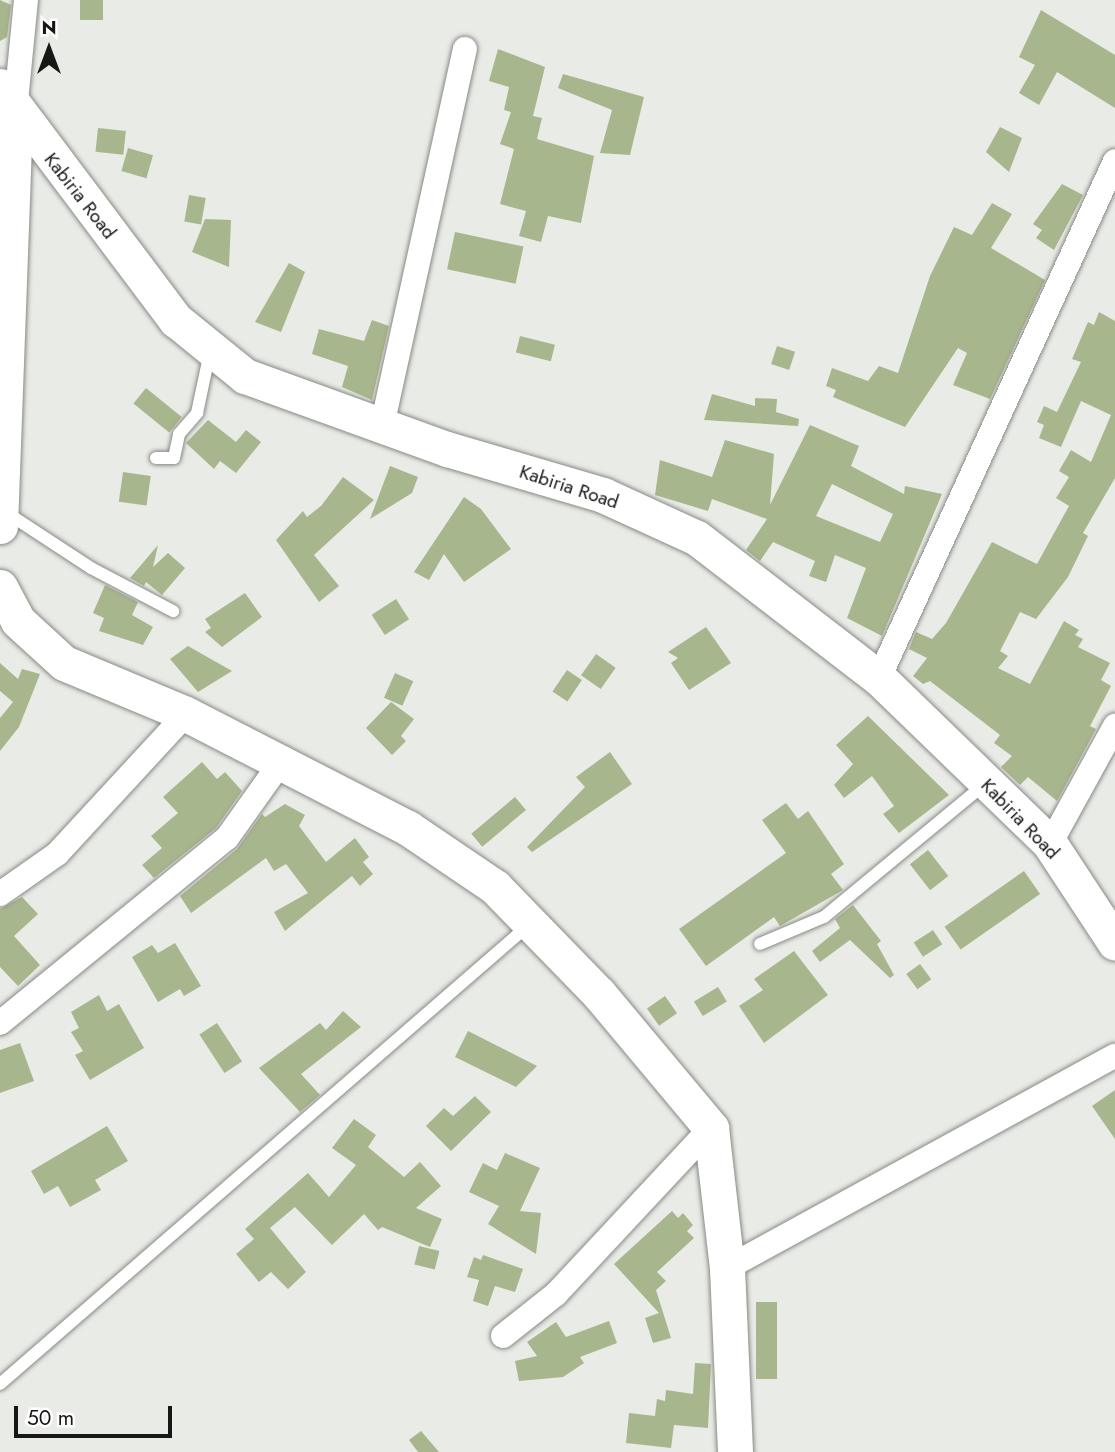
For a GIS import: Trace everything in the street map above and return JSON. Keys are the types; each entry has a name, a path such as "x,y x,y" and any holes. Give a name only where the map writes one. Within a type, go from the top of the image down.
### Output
{"main road":[{"path":"1,517 8,99"},
{"name":"Kabiria Road","path":"8,99 176,320 245,376 382,425 603,495 697,538 879,678 1050,844 1115,943"},
{"path":"0,587 18,621 64,663 186,714 408,828 495,887 533,922 710,1128 727,1268 735,1452"}],"street":[{"path":"8,99 26,0"},
{"path":"382,425 465,49"},
{"path":"879,678 1115,161"},
{"path":"0,894 57,854 186,714"},
{"path":"1050,844 1115,726"},
{"path":"0,1023 227,838 281,762"},
{"path":"727,1268 1115,1056"},
{"path":"503,1336 556,1294 710,1128"}],"lane":[{"path":"156,458 174,458 179,434 197,413 211,348"},
{"path":"1,517 173,611"},
{"path":"760,944 824,917 987,783"},
{"path":"0,1384 533,922"}],"building":[{"path":"0,0 11,5 7,37 0,41"},
{"path":"80,0 103,0 103,20 80,20"},
{"path":"1041,10 1115,55 1115,108 1057,72 1039,105 1019,93 1035,65 1019,57"},
{"path":"498,49 545,67 533,116 542,118 537,139 594,156 581,223 548,216 541,242 519,236 526,211 500,204 514,149 500,144 511,112 504,110 509,87 489,81"},
{"path":"563,74 644,97 630,155 600,153 612,110 558,88"},
{"path":"1000,127 1022,138 1009,172 986,152"},
{"path":"98,128 126,131 123,155 95,152"},
{"path":"128,148 153,155 146,178 121,171"},
{"path":"1062,184 1083,195 1054,250 1036,238 1042,230 1033,224"},
{"path":"189,195 206,198 201,225 184,222"},
{"path":"992,203 1012,214 991,248 1045,280 990,399 953,385 967,353 958,348 905,427 833,397 836,390 826,386 832,368 868,381 879,366 898,373 930,276 954,227 972,235"},
{"path":"205,219 231,220 229,267 192,252"},
{"path":"455,232 523,247 516,284 447,269"},
{"path":"289,263 305,272 281,332 255,322"},
{"path":"1099,312 1115,321 1115,478 1083,533 1088,536 1068,577 1036,619 1020,612 1000,651 1008,656 998,668 1030,684 1064,621 1079,630 1075,635 1083,639 1078,647 1110,663 1101,680 1111,686 1090,726 1096,729 1057,801 1028,777 1020,785 1001,767 1012,756 994,743 1000,735 930,681 923,684 913,676 927,658 909,649 916,632 932,639 946,623 992,542 1037,564 1069,506 1056,498 1069,477 1059,471 1071,450 1091,462 1111,415 1081,401 1061,447 1039,438 1044,425 1037,422 1044,406 1057,412 1081,362 1072,359 1088,322 1094,325"},
{"path":"372,320 389,326 372,400 342,387 348,366 312,354 319,329 364,341"},
{"path":"520,336 555,345 551,361 516,352"},
{"path":"777,346 795,352 789,370 771,364"},
{"path":"146,388 182,417 169,432 133,404"},
{"path":"712,394 755,406 755,398 777,399 776,412 799,419 798,426 704,420"},
{"path":"208,420 236,442 246,430 261,442 236,473 220,461 214,469 186,443"},
{"path":"810,425 859,446 851,466 904,494 905,486 942,494 882,636 847,618 866,568 835,555 826,582 809,576 815,561 773,542 760,561 746,550 767,519 712,499 708,511 655,495 660,460 712,477 725,440 774,454 770,505","holes":["832,484 893,514 880,542 816,516"]},
{"path":"390,466 418,477 412,493 370,519"},
{"path":"123,472 151,476 147,506 119,502"},
{"path":"343,477 374,500 314,555 339,586 319,602 276,540 303,511 307,517 321,506"},
{"path":"464,497 481,509 511,549 464,582 444,554 429,580 414,572"},
{"path":"158,545 153,567 168,553 185,568 162,595 146,582 144,586 130,578"},
{"path":"105,585 138,602 132,615 153,627 143,645 99,631 104,618 93,613"},
{"path":"245,593 262,617 222,647 205,632 211,628 205,619"},
{"path":"396,599 409,619 385,635 372,615"},
{"path":"706,627 731,663 689,690 671,663 678,658 668,652"},
{"path":"188,646 232,671 198,692 170,659"},
{"path":"596,654 616,668 601,689 581,675"},
{"path":"0,663 18,679 22,669 40,674 19,727 0,751 0,718 13,702 0,691"},
{"path":"567,670 582,680 567,702 552,692"},
{"path":"395,673 413,681 402,706 384,698"},
{"path":"391,702 414,719 401,736 406,741 392,755 366,728"},
{"path":"868,716 949,795 899,833 883,814 894,806 872,776 844,798 834,785 853,764 836,745"},
{"path":"610,752 632,784 532,852 527,847 585,787 576,777"},
{"path":"202,762 217,779 225,772 242,791 216,828 154,878 142,865 162,848 151,836 178,813 163,797"},
{"path":"515,797 526,810 482,847 471,834"},
{"path":"786,803 798,819 808,811 844,864 831,874 843,890 780,926 774,917 706,966 679,929 786,853 762,820"},
{"path":"285,804 305,815 299,826 326,862 355,838 369,857 363,862 373,874 360,886 352,876 285,931 274,912 308,893 286,864 274,871 266,858 191,913 180,896 237,849 262,814 265,817"},
{"path":"928,850 948,876 930,890 910,864"},
{"path":"1024,871 1040,894 961,950 945,927"},
{"path":"22,897 38,914 14,936 40,965 18,986 0,967 0,909"},
{"path":"853,905 881,941 877,944 894,975 890,978 850,940 820,962 812,951 840,928 835,919"},
{"path":"933,930 942,944 923,957 914,943"},
{"path":"175,943 201,986 184,996 180,989 158,1002 132,957 152,945 158,953"},
{"path":"794,951 828,995 764,1043 739,1006 763,990 754,979"},
{"path":"920,964 931,979 917,989 906,974"},
{"path":"718,987 727,1002 703,1016 694,1001"},
{"path":"99,995 107,1011 119,1004 144,1048 90,1080 75,1055 83,1051 71,1032 79,1028 71,1012"},
{"path":"665,996 677,1013 659,1026 647,1009"},
{"path":"343,1011 361,1027 301,1074 320,1095 300,1112 259,1068 320,1023 326,1030"},
{"path":"217,1023 242,1062 224,1073 199,1034"},
{"path":"468,1031 537,1066 516,1087 455,1057"},
{"path":"20,1043 34,1081 0,1093 0,1050"},
{"path":"1115,1090 1115,1139 1092,1106"},
{"path":"475,1096 491,1112 451,1151 426,1126 444,1108 453,1116"},
{"path":"354,1119 376,1135 368,1147 404,1177 420,1162 441,1186 416,1208 442,1219 430,1247 382,1227 378,1230 364,1214 332,1245 295,1207 270,1228 306,1272 288,1289 271,1272 259,1282 236,1254 254,1239 245,1229 308,1173 329,1197 356,1165 332,1148"},
{"path":"107,1126 128,1161 95,1180 101,1190 70,1207 58,1186 44,1194 31,1171"},
{"path":"505,1153 540,1168 520,1211 541,1213 536,1254 488,1224 499,1206 469,1192 483,1163 497,1170"},
{"path":"672,1211 678,1218 683,1213 693,1225 687,1231 694,1238 657,1272 666,1281 656,1290 671,1338 653,1343 645,1318 659,1313 614,1264"},
{"path":"419,1246 439,1251 435,1270 414,1264"},
{"path":"483,1255 523,1269 515,1292 495,1286 488,1306 473,1301 479,1280 467,1277 474,1257 481,1260"},
{"path":"756,1302 777,1302 777,1379 756,1379"},
{"path":"609,1321 617,1343 580,1357 584,1363 563,1377 519,1381 515,1361 537,1356 527,1342 556,1322 566,1337"},
{"path":"695,1363 711,1364 708,1428 674,1425 671,1448 626,1443 629,1413 655,1416 657,1399 665,1401 666,1390 693,1394"},
{"path":"421,1431 439,1452 418,1452 409,1440"}]}
